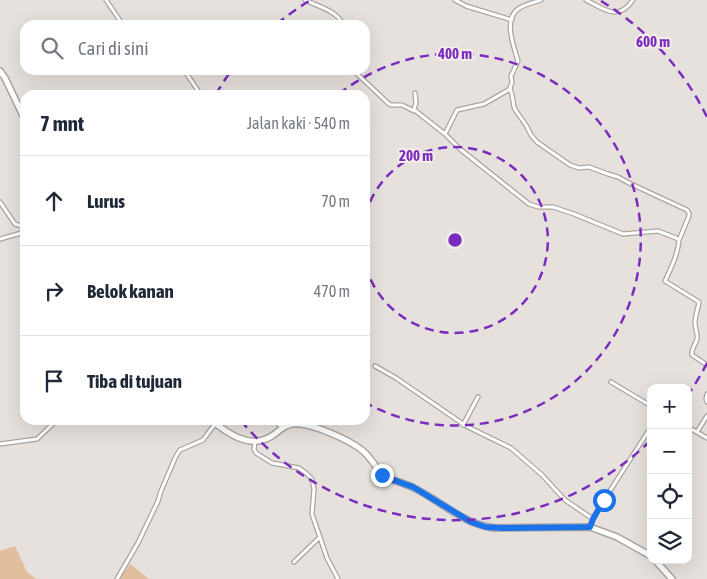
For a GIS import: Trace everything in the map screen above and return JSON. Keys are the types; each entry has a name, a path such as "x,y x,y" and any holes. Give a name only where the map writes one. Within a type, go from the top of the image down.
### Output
{"main road":[{"path":"0,71 20,110"},
{"path":"218,425 235,436 255,442 268,438 276,434 282,427 291,425"},
{"path":"301,425 318,428 353,444 371,458 385,477 413,487 476,524 495,528 590,527 617,537 647,554"},
{"path":"659,564 672,579"}],"street":[{"path":"106,0 120,20"},
{"path":"305,0 332,13 341,20"},
{"path":"455,0 466,6 512,20"},
{"path":"541,0 526,4 517,10 512,20 511,41 518,62 511,76 512,83 510,89 516,111 537,142 570,164 579,168 589,167 618,176 687,210 689,216 678,240 678,247 665,280 699,302 695,322 698,333 697,340 691,352 692,355 707,365"},
{"path":"586,0 612,13 619,12 629,6 633,0"},
{"path":"187,75 198,90"},
{"path":"358,75 389,104 402,105 417,112 445,134 460,149 533,206 556,208 623,234 658,231 678,240"},
{"path":"445,134 457,110 484,104 510,89"},
{"path":"416,93 414,109 417,112"},
{"path":"0,202 15,224 20,226"},
{"path":"0,239 20,233"},
{"path":"374,366 396,378 463,425 513,449 542,475 565,500 593,519"},
{"path":"611,382 647,404"},
{"path":"707,394 707,402"},
{"path":"463,425 478,397"},
{"path":"698,432 707,416"},
{"path":"0,444 37,439 52,425"},
{"path":"117,579 151,517 176,456 180,450 203,440 211,425"},
{"path":"590,527 604,500 650,429"},
{"path":"692,429 707,438"},
{"path":"255,442 254,449 256,453 272,463 300,468 312,479 314,489 312,514 338,579"},
{"path":"294,562 320,537"}],"shaded area":[{"path":"15,546 27,572 36,579 0,579 0,551"},
{"path":"130,564 149,579 119,579"}],"route":[{"path":"382,475 413,487 471,522 486,527 590,527 604,500"}]}
